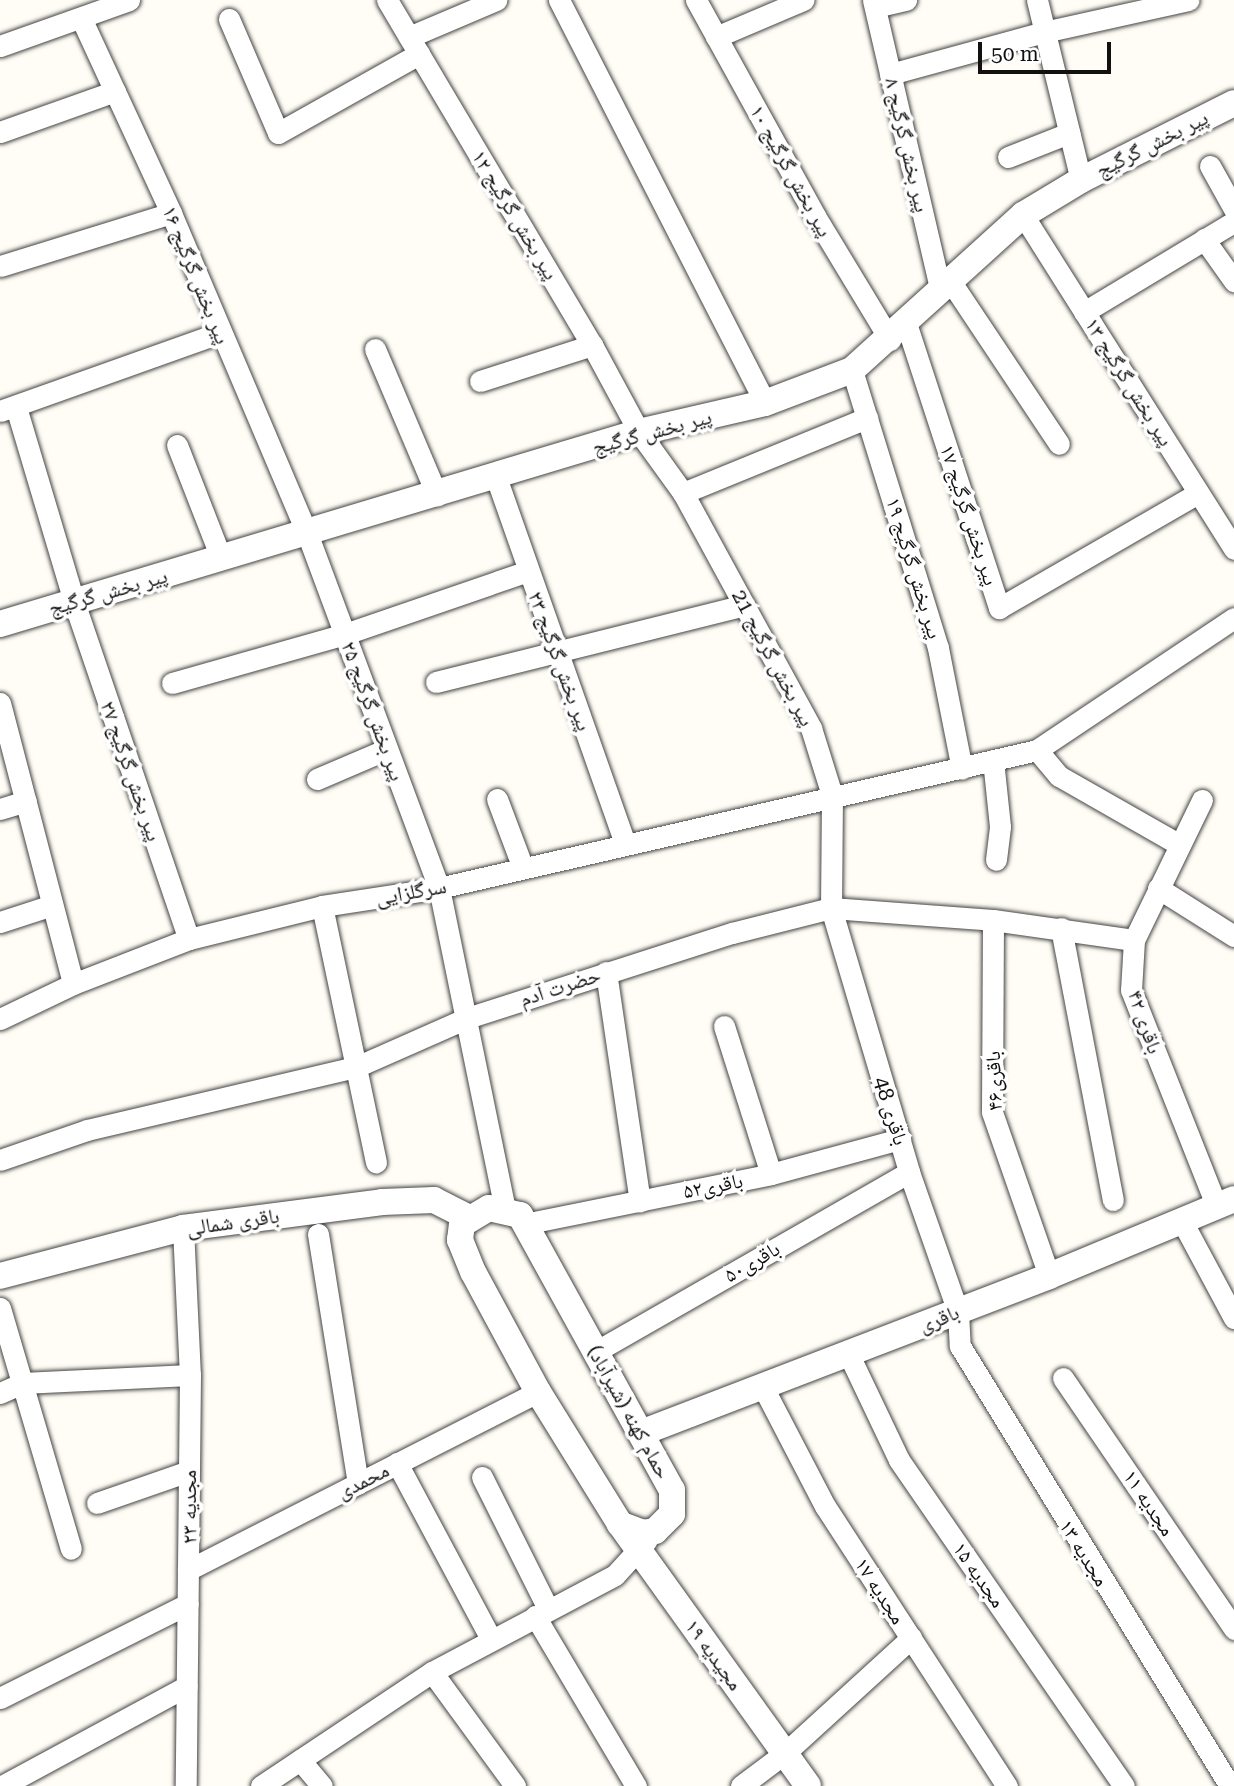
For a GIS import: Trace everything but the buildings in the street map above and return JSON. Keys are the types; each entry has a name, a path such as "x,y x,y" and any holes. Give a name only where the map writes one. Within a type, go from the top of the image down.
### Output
{"street":[{"path":"0,46 81,18 100,5 129,0"},
{"name":"پیر بخش گرگیج ۱۲","path":"387,0 592,345 639,432"},
{"path":"229,19 278,134 414,46 496,0"},
{"path":"559,0 573,36 765,403"},
{"name":"پیر بخش گرگیج ۱۰","path":"696,0 815,216 898,331"},
{"path":"716,37 803,0"},
{"path":"874,4 906,0"},
{"path":"1037,0 1081,180"},
{"path":"890,74 1044,32 1188,0"},
{"name":"پیر بخش گرگیج ۸","path":"874,4 945,284"},
{"name":"پیر بخش گرگیج ۱۶","path":"81,18 171,213 219,333 307,533"},
{"path":"0,132 115,92"},
{"name":"پیر بخش گرگیج","path":"0,624 437,495 639,432 765,403 852,370 1023,215 1081,180 1234,103"},
{"path":"1008,158 1069,133"},
{"path":"1210,166 1234,209"},
{"path":"0,266 171,213"},
{"name":"پیر بخش گرگیج ۱۳","path":"1023,215 1234,549"},
{"path":"1084,312 1234,222"},
{"path":"1204,239 1234,281"},
{"path":"945,284 1059,444"},
{"name":"پیر بخش گرگیج ۱۷","path":"898,331 999,608 1198,493"},
{"path":"8,409 219,333"},
{"path":"480,381 592,345"},
{"path":"375,349 437,495"},
{"name":"پیر بخش گرگیج ۱۹","path":"852,370 938,648 962,769"},
{"name":"پیر بخش گرگیج ۲۷","path":"8,409 188,939"},
{"path":"683,493 867,418"},
{"name":"پیر بخش گرگیج 21","path":"639,432 683,493 811,728 832,794 831,908"},
{"path":"177,445 221,558"},
{"name":"پیر بخش گرگیج ۲۳","path":"496,477 625,844"},
{"name":"پیر بخش گرگیج ۲۵","path":"307,533 439,888 515,1216"},
{"path":"172,683 345,634 528,571"},
{"path":"436,682 745,605"},
{"path":"1180,845 1059,776 1037,750 1234,618"},
{"path":"0,703 73,984"},
{"path":"317,779 387,749"},
{"name":"سرگلزایی","path":"0,1018 73,984 188,939 322,906 439,888 832,794 962,769 1037,750"},
{"path":"993,760 1000,827 996,860"},
{"path":"497,799 523,868"},
{"name":"باقری ۴۲","path":"1202,800 1134,940 1130,990 1225,1203"},
{"path":"0,809 26,802"},
{"path":"1158,888 1234,936"},
{"path":"0,922 52,905"},
{"path":"322,906 376,1162"},
{"name":"حضرت آدم","path":"0,1160 87,1130 356,1068 467,1018 606,972 831,908 993,920 1134,940"},
{"name":"باقری 48","path":"831,908 909,1172 958,1311"},
{"name":"باقری۴۶","path":"993,920 992,1112 1049,1276"},
{"path":"1061,928 1113,1200"},
{"path":"606,972 640,1201"},
{"path":"724,1026 771,1174"},
{"name":"باقری۵۲","path":"515,1216 640,1201 771,1174 900,1139"},
{"name":"باقری۵۰","path":"596,1352 909,1172"},
{"name":"باقری شمالی","path":"0,1276 183,1228 435,1200 468,1217"},
{"name":"باقری","path":"641,1433 764,1389 1183,1223 1225,1203"},
{"path":"261,1786 432,1672 615,1575 647,1540 643,1533 620,1524 538,1392 460,1240 468,1217 489,1208 515,1216"},
{"name":"حمام کهنه (شیرآباد)","path":"515,1216 596,1352 641,1433 674,1502 672,1514 647,1540"},
{"path":"1183,1223 1234,1318"},
{"name":"مجدیه ۲۳","path":"183,1228 190,1374 187,1786"},
{"path":"318,1234 358,1484"},
{"path":"0,1308 71,1549"},
{"name":"مجدیه ۱۳","path":"958,1311 960,1346 1230,1786"},
{"name":"مجدیه ۱۵","path":"849,1355 899,1460 1124,1786"},
{"path":"0,1393 22,1383 190,1374"},
{"name":"مجدیه ۱۱","path":"1063,1378 1234,1629"},
{"name":"مجدیه ۱۷","path":"764,1389 825,1506 1007,1786"},
{"name":"محمدی","path":"188,1570 538,1392"},
{"path":"397,1463 491,1639"},
{"path":"97,1503 189,1471"},
{"path":"482,1477 542,1612 636,1786"},
{"name":"مجیدیه ۱۹","path":"647,1540 808,1786"},
{"path":"0,1698 188,1604"},
{"path":"741,1786 785,1753 911,1638"},
{"path":"432,1672 515,1786"},
{"path":"2,1786 187,1686"},
{"path":"300,1760 322,1786"}]}
